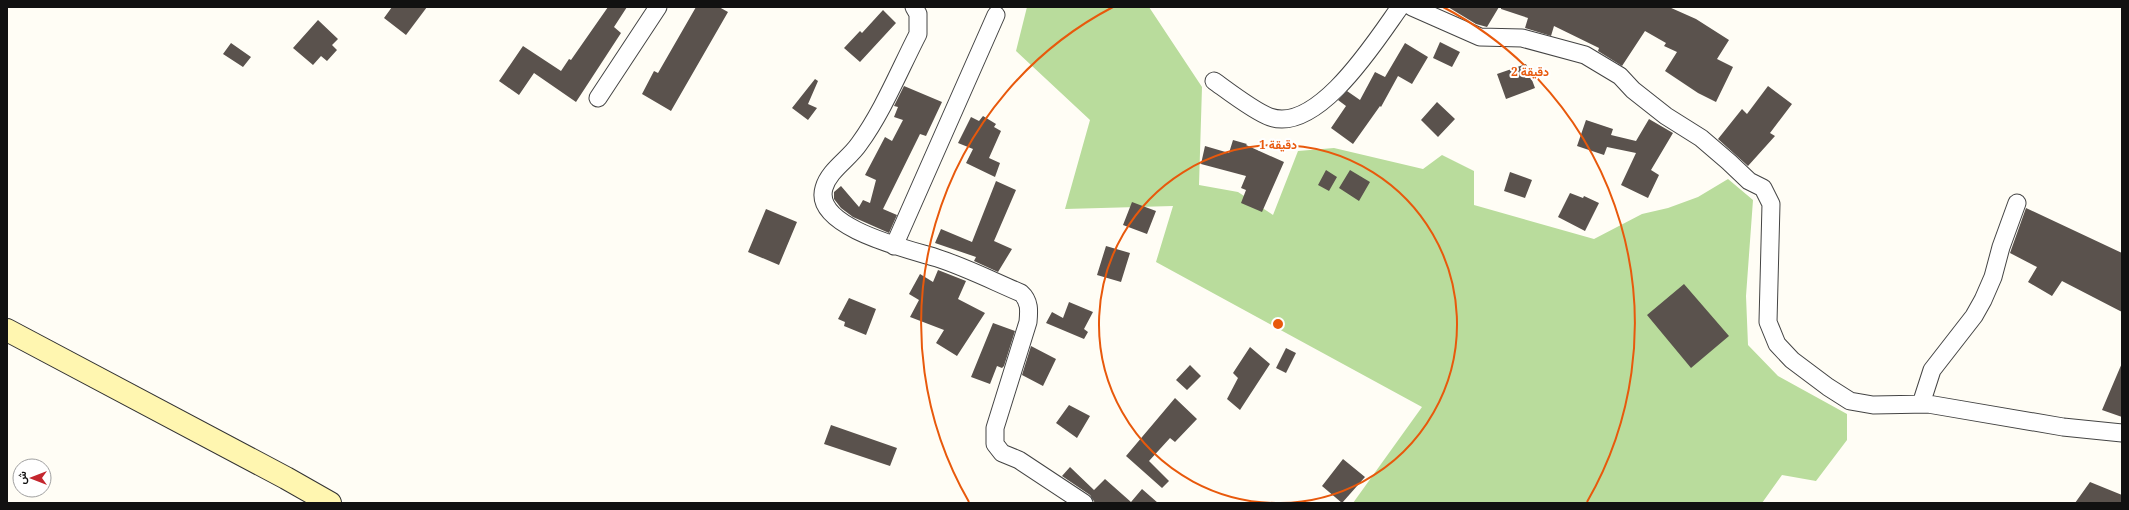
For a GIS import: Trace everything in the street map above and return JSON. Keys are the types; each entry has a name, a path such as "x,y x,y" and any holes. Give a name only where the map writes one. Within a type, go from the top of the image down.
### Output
{"street":[{"path":"598,98 658,7"},
{"path":"914,7 918,14 918,34 859,144 826,181 823,190 823,198 834,215 859,232 894,246 938,258 1021,293 1026,298 1029,313 1028,322 995,428 995,444 1002,453 1019,460 1084,503"},
{"path":"1214,81 1270,117 1283,119 1302,115 1343,82 1358,65 1400,7"},
{"path":"1412,7 1480,37 1522,38 1585,55 1620,76 1633,90 1666,116 1701,138 1749,181 1763,188 1771,204 1768,322 1777,344 1792,360 1828,387 1850,401 1872,405 1921,404 2063,427 2122,433"},
{"path":"894,246 996,15"},
{"path":"1921,404 1932,370 1974,316 1984,300 2017,202"},
{"path":"7,330 279,474 330,503"}],"green space":[{"path":"1027,7 1149,7 1202,87 1199,185 1238,192 1273,215 1298,151 1334,148 1423,169 1442,155 1474,171 1474,205 1594,239 1642,214 1668,208 1698,197 1728,179 1753,200 1746,296 1748,345 1778,376 1847,414 1847,440 1816,481 1782,475 1762,503 1353,503 1422,407 1156,262 1173,206 1065,209 1090,120 1016,51"}],"building":[{"path":"392,7 427,7 406,35 384,18"},
{"path":"608,7 627,7 614,27 621,33 576,102 534,73 519,95 499,81 523,46 561,71 569,59 571,60"},
{"path":"696,7 719,7 728,12 671,111 642,94 654,71 658,73"},
{"path":"1448,7 1499,7 1487,27 1476,24"},
{"path":"1501,7 1669,7 1696,19 1729,40 1717,59 1733,67 1716,102 1698,93 1665,71 1677,52 1664,46 1666,43 1645,31 1622,66 1598,51 1599,48 1554,26 1551,36 1525,28 1528,18 1501,9"},
{"path":"883,10 896,23 860,62 844,48 860,31 862,33"},
{"path":"318,20 338,39 332,45 337,50 327,61 321,56 313,65 293,48"},
{"path":"1440,42 1460,52 1452,67 1433,58"},
{"path":"231,43 251,57 243,67 223,54"},
{"path":"1405,43 1428,57 1412,84 1398,76 1381,107 1380,106 1353,144 1331,128 1346,106 1338,100 1347,91 1360,100 1375,72 1385,77"},
{"path":"1526,64 1535,88 1506,99 1497,74"},
{"path":"815,79 818,81 808,104 817,108 808,120 792,108"},
{"path":"904,86 942,102 926,136 920,134 883,209 897,215 889,233 853,217 841,208 834,199 834,192 841,186 859,207 863,200 870,203 876,180 865,175 885,137 892,141 903,120 894,117 898,107 894,106"},
{"path":"1768,86 1792,104 1770,133 1775,136 1748,166 1718,139 1742,109 1747,114"},
{"path":"1437,102 1455,119 1438,137 1421,120"},
{"path":"983,116 996,124 994,127 1001,131 989,158 1000,163 995,177 966,163 973,149 958,143 971,117 979,121"},
{"path":"1649,119 1673,133 1651,170 1659,175 1648,198 1621,185 1636,153 1607,147 1604,155 1577,146 1586,120 1613,129 1611,135 1636,141"},
{"path":"1233,140 1247,144 1246,145 1284,162 1262,212 1241,203 1246,190 1241,188 1246,176 1201,164 1205,146 1229,153"},
{"path":"1326,170 1337,177 1329,191 1318,185"},
{"path":"1350,170 1370,182 1359,201 1339,188"},
{"path":"1510,172 1532,180 1525,198 1504,191"},
{"path":"996,181 1016,190 994,241 1012,249 998,272 974,261 976,257 935,243 941,229 972,242"},
{"path":"1570,193 1583,198 1584,196 1599,203 1585,231 1558,217"},
{"path":"1132,202 1156,211 1147,234 1123,225"},
{"path":"2026,208 2122,253 2122,312 2062,281 2052,296 2028,282 2037,267 2010,253"},
{"path":"766,209 797,222 779,265 748,252"},
{"path":"1106,246 1130,253 1121,282 1097,275"},
{"path":"938,270 966,281 958,299 985,313 957,356 936,343 944,330 910,317 919,300 909,294 920,274 933,282"},
{"path":"1684,284 1729,336 1691,368 1647,315"},
{"path":"849,298 876,309 866,335 844,326 845,322 838,319"},
{"path":"1069,302 1093,312 1084,329 1088,332 1084,339 1046,323 1052,312 1063,318"},
{"path":"993,323 1015,331 1004,366 1002,368 997,366 990,384 971,377"},
{"path":"1031,346 1056,359 1043,386 1022,375"},
{"path":"1250,347 1270,364 1240,410 1227,399 1238,378 1233,373"},
{"path":"1286,348 1296,353 1286,373 1276,368"},
{"path":"2122,363 2122,417 2102,410"},
{"path":"1190,365 1201,376 1187,390 1176,380"},
{"path":"1175,398 1197,419 1175,442 1170,438 1149,461 1169,481 1162,488 1126,456"},
{"path":"1069,405 1090,416 1077,438 1056,423"},
{"path":"831,425 897,448 890,466 824,444"},
{"path":"1343,459 1365,477 1342,503 1322,486"},
{"path":"1070,467 1094,490 1105,479 1131,502 1142,489 1158,503 1095,503 1090,495 1062,476"},
{"path":"2090,482 2122,495 2122,503 2075,503"}]}
